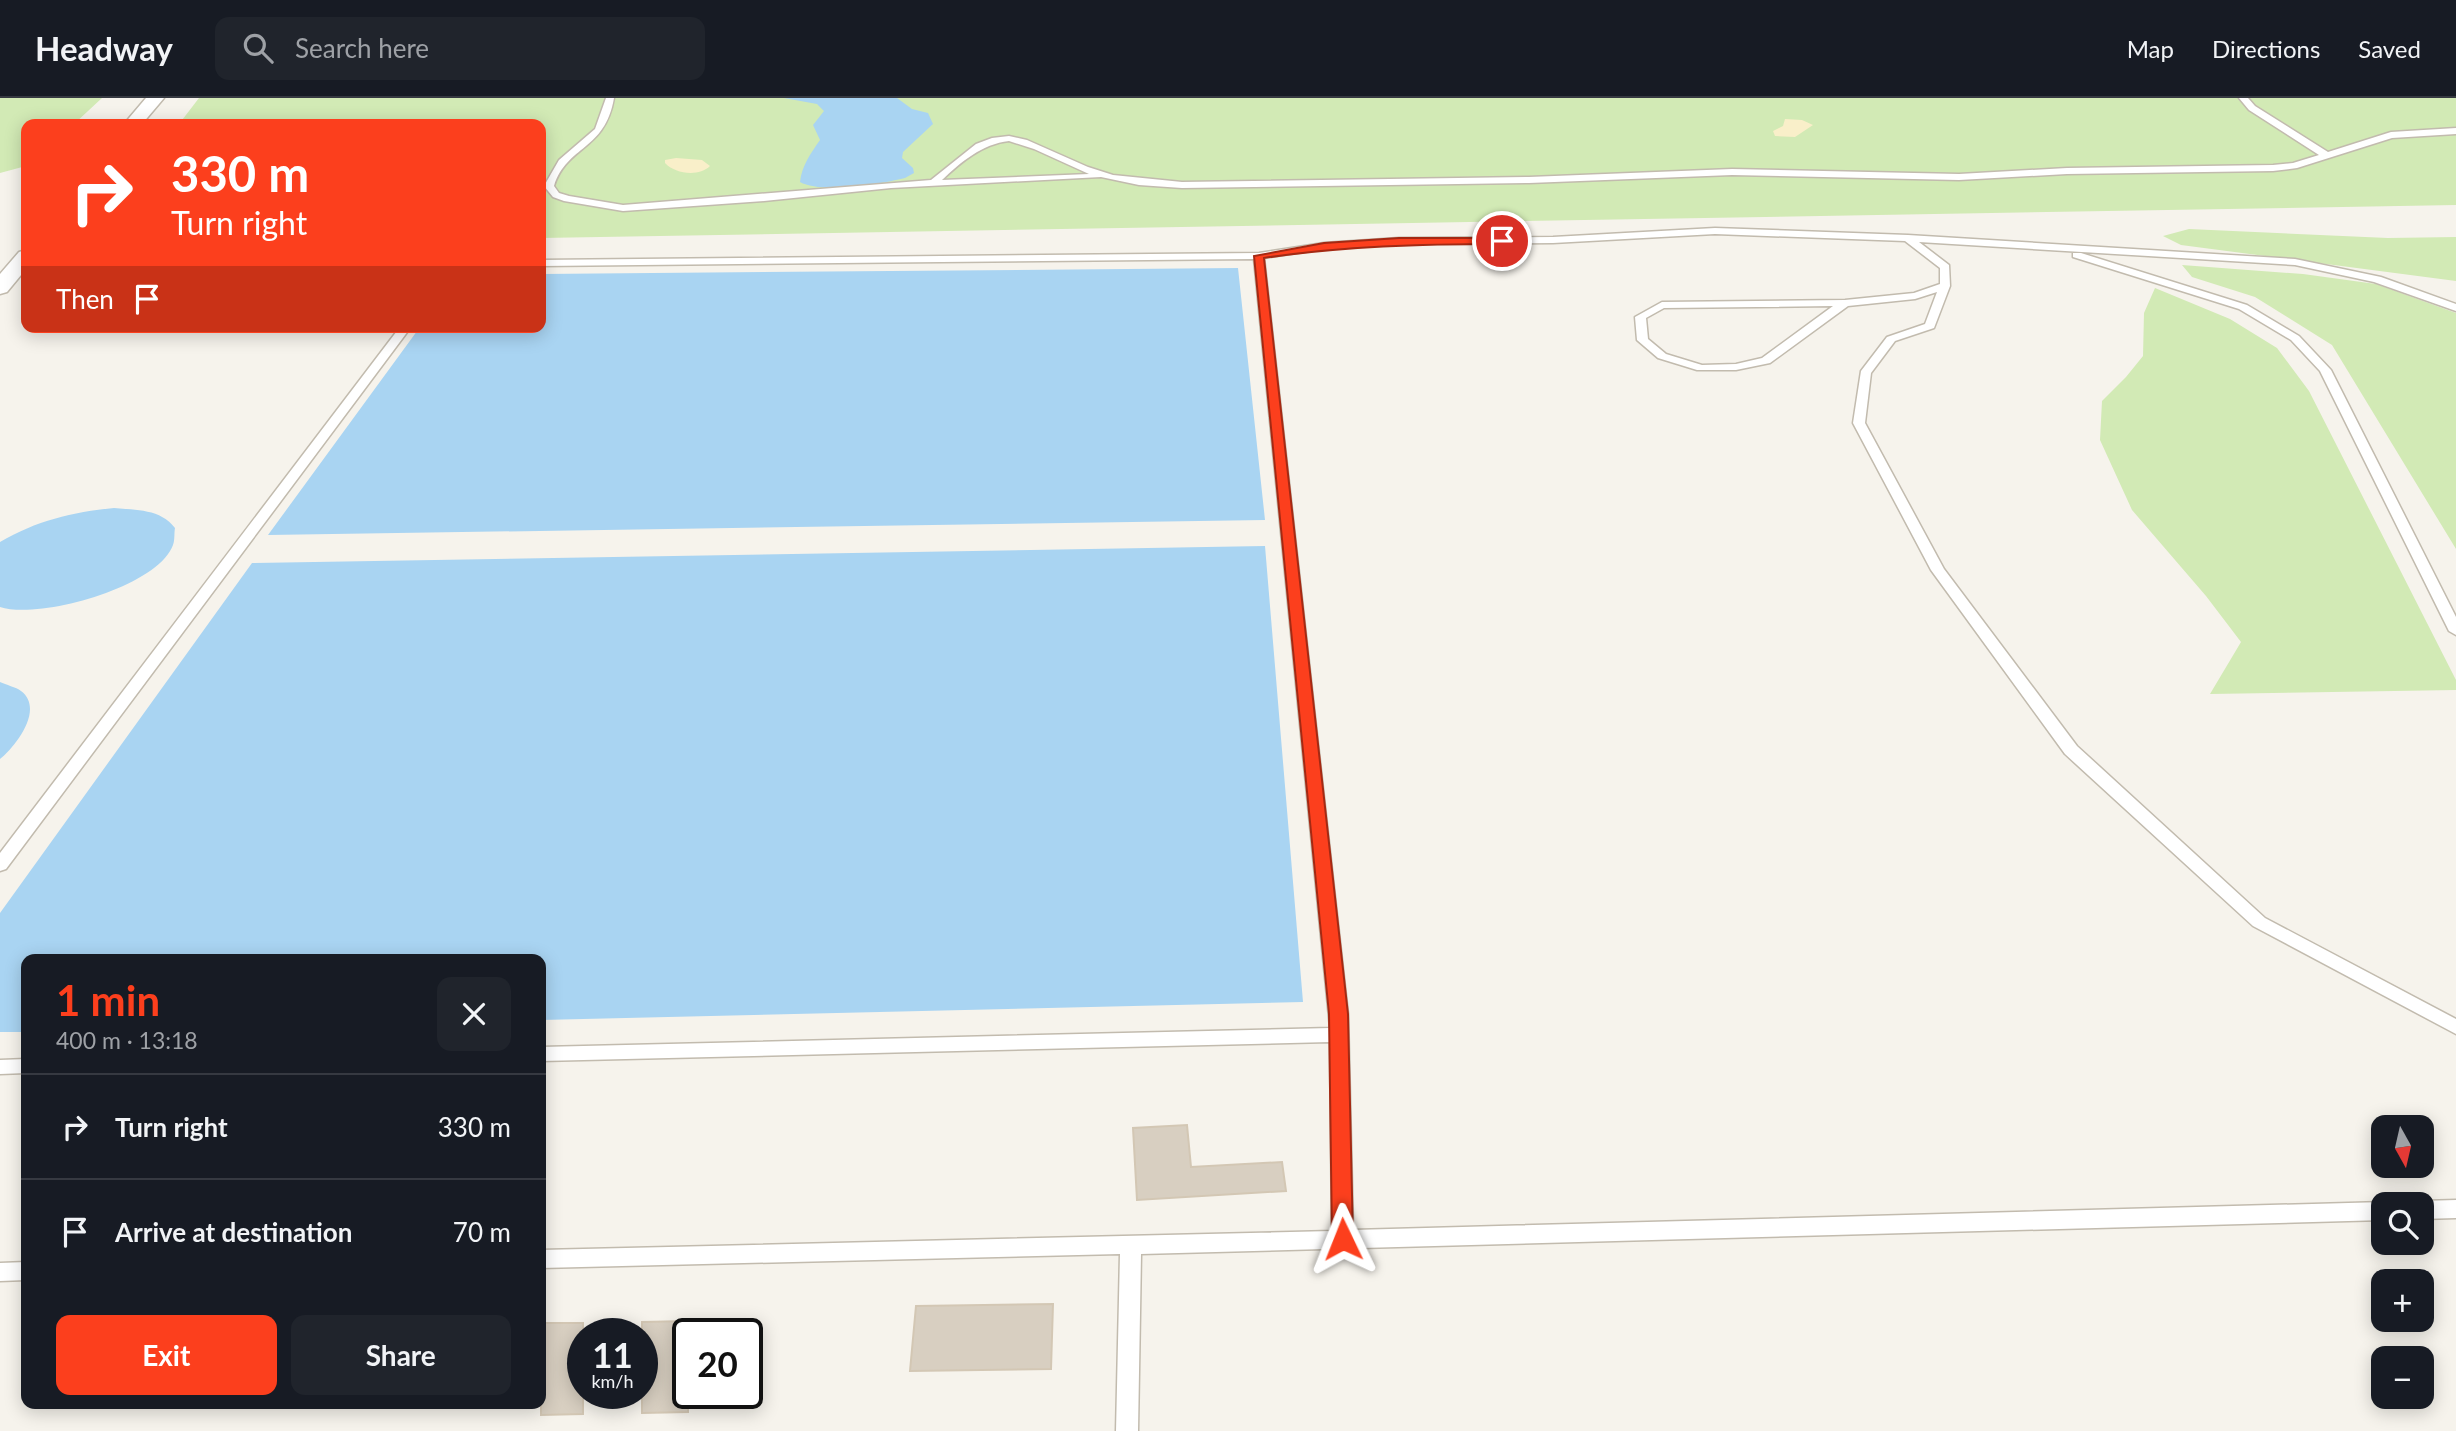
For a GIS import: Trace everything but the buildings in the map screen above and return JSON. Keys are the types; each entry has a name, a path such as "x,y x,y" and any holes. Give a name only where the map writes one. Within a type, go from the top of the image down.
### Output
{"street":[{"path":"137,119 155,98"},
{"path":"0,288 21,265"}],"lane":[{"path":"610,98 597,133 571,151 554,172 550,186 556,195 593,205 640,207 934,183 1106,176"},
{"path":"2243,98 2252,108 2328,156"},
{"path":"934,183 943,172 994,138 1006,138 1036,146 1082,168 1106,176 1164,186 1518,180 1732,172 1959,177 2067,171 2273,168 2294,166 2391,135 2456,131"},
{"path":"546,263 1259,256 1324,246 1553,240 1715,231 1908,239 2295,262 2377,279 2456,308"},
{"path":"1908,239 1945,267 1945,286 1930,326 1891,340 1865,373 1859,423 1938,569 2070,750 2259,922 2456,1027"},
{"path":"2051,247 2243,307 2295,338 2325,370 2456,631"},
{"path":"1259,256 1337,1000 1343,1239"},
{"path":"1845,303 1766,361 1736,367 1701,368 1662,356 1643,340 1640,317 1662,305 1845,303 1915,296 1945,286"},
{"path":"0,865 401,333"},
{"path":"546,1054 1338,1035"},
{"path":"0,1067 21,1066"},
{"path":"2434,1210 2456,1209"},
{"path":"546,1259 2371,1211"},
{"path":"1127,1431 1131,1245"},
{"path":"0,1272 21,1271"}],"green space":[{"path":"0,98 102,98 79,119 21,119 21,167 0,173"},
{"path":"199,98 2456,98 2456,205 546,238 546,119 183,119"},
{"path":"2189,229 2388,238 2456,237 2456,281 2181,245 2163,236"},
{"path":"2182,265 2303,274 2376,284 2456,313 2456,549 2332,345 2255,297 2192,277"},
{"path":"2155,288 2230,319 2277,348 2309,391 2456,680 2456,690 2210,694 2241,642 2206,596 2132,510 2100,440 2102,401 2143,356 2144,313"}],"sand":[{"path":"1785,119 1802,120 1813,125 1795,137 1775,136 1773,131 1783,126"},
{"path":"665,160 702,160 710,166 700,172 681,172 665,163"}],"water":[{"path":"784,98 897,98 912,109 928,113 933,124 903,152 902,158 913,168 914,173 905,178 851,187 810,186 800,182 801,176 807,159 820,140 813,125 824,111 817,104"},
{"path":"1238,268 1265,520 268,535 416,333 546,333 546,274"},
{"path":"114,508 155,514 163,517 175,528 173,545 163,560 122,587 96,597 41,609 18,610 0,607 0,542 27,528 55,519"},
{"path":"1265,546 1303,1002 546,1020 546,954 21,954 21,1032 0,1032 0,913 252,563"},
{"path":"0,682 21,691 28,699 30,708 20,737 0,759"}],"route":[{"path":"1343,1239 1338,1083 1339,1014 1259,256 1324,246 1502,241"}]}
